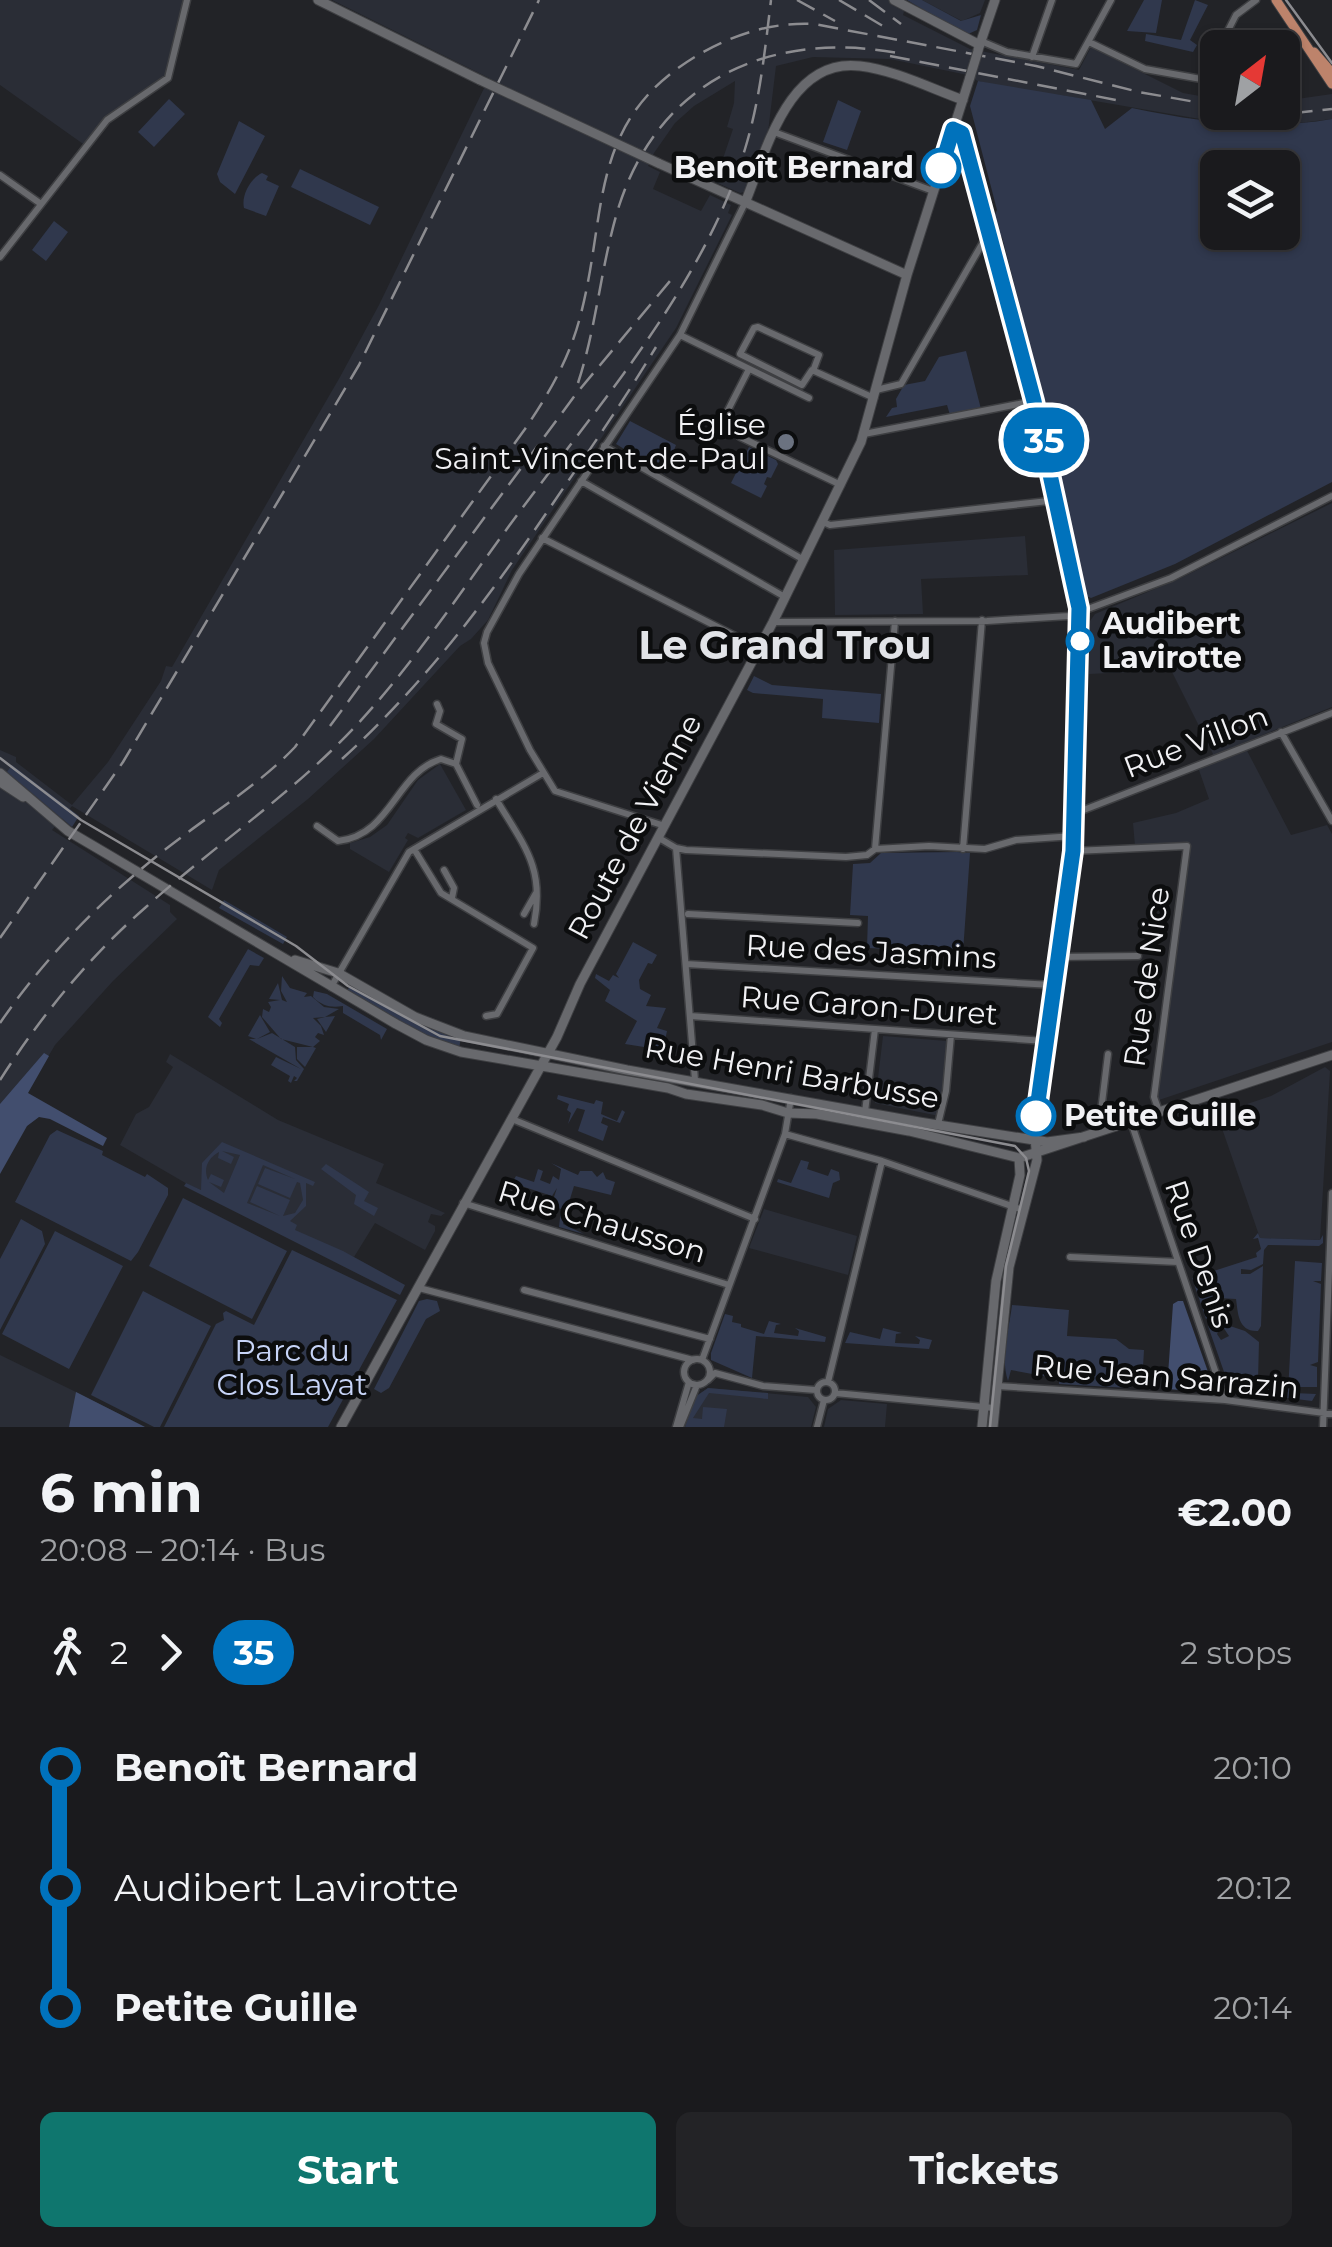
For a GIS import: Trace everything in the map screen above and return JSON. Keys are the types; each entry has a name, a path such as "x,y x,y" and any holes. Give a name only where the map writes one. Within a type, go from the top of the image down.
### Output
{"main road":[{"path":"1276,0 1332,84"},
{"path":"1305,43 1332,73"}],"street":[{"path":"0,257 107,120 168,78 187,0"},
{"path":"318,0 480,80 906,276"},
{"path":"894,0 980,46 1068,65 1076,64 1111,0"},
{"name":"Route de Vienne","path":"341,1427 512,1119 786,598 841,485 864,434 906,276 995,0"},
{"path":"1032,57 1052,0"},
{"path":"1228,30 1236,15 1256,0"},
{"path":"1089,42 1146,68 1200,79"},
{"path":"665,826 563,795 550,785 488,663 484,643 506,596 542,538 680,334 745,203 774,132 798,90 825,70 863,66 962,100"},
{"path":"953,129 962,133 970,154 1058,500 1079,614 1073,851 1045,1041 1034,1140 1036,1154 1009,1267 997,1386 982,1427"},
{"path":"774,132 934,192"},
{"path":"0,175 41,204"},
{"path":"814,371 875,394 901,384 982,239 988,236 989,228"},
{"path":"758,326 819,355 814,371 802,385 740,354 758,326"},
{"path":"680,334 809,398"},
{"path":"749,369 726,414 727,423 740,437 841,485"},
{"path":"864,434 1034,401"},
{"path":"604,446 804,560"},
{"path":"581,481 786,598"},
{"path":"773,622 982,620 1079,614 1171,578 1332,496"},
{"path":"823,522 830,526 1058,500"},
{"path":"542,538 758,648"},
{"path":"963,849 982,620"},
{"path":"875,848 894,621"},
{"path":"437,704 440,711 436,724 462,739 456,764 477,805"},
{"name":"Rue Villon","path":"1076,813 1332,714"},
{"path":"1281,732 1332,821"},
{"path":"317,826 338,841 366,832 382,819 421,768 441,759 456,764"},
{"path":"0,772 68,831 266,946"},
{"path":"331,987 402,862 414,849 543,772"},
{"path":"0,782 34,804"},
{"path":"496,799 534,864 538,887 534,924"},
{"path":"658,838 676,848 846,857 867,854 875,848 984,849 1016,840 1074,836"},
{"name":"Rue de Nice","path":"1073,851 1187,846 1154,1096 1160,1112"},
{"path":"676,848 696,1080"},
{"path":"414,849 436,888 533,948 497,1014 486,1016"},
{"path":"444,870 454,888 454,899"},
{"path":"524,914 538,887"},
{"path":"688,914 858,923"},
{"name":"Rue Henri Barbusse","path":"266,946 304,964 338,973 440,1028 627,1070 865,1112 1046,1142 1084,1137"},
{"name":"Rue Henri Barbusse","path":"266,946 331,987 437,1044 788,1113 817,1114 909,1131 1019,1158"},
{"path":"1058,957 1138,956"},
{"name":"Rue des Jasmins","path":"686,964 1053,985"},
{"name":"Rue Garon-Duret","path":"690,1016 1045,1041"},
{"path":"865,1112 874,1029"},
{"path":"939,1120 951,1035"},
{"path":"1102,1131 1108,1054"},
{"path":"1019,1158 1332,1055"},
{"path":"693,1383 685,1370 697,1360 710,1339 786,1134 791,1098"},
{"path":"512,1119 755,1219"},
{"name":"Rue Denis","path":"1131,1122 1225,1400"},
{"path":"786,1134 882,1161 1023,1210"},
{"path":"993,1427 985,1385 996,1282 1020,1175 1019,1158 1034,1140"},
{"path":"828,1382 882,1161"},
{"path":"1323,1427 1328,1413 1323,1392 1332,1193"},
{"name":"Rue Chausson","path":"463,1203 729,1285"},
{"path":"1070,1257 1178,1262"},
{"path":"417,1288 697,1360 710,1370 708,1380"},
{"path":"524,1290 710,1339"},
{"path":"693,1383 708,1380 715,1373 748,1383 816,1390 824,1400"},
{"path":"816,1390 819,1384 828,1382 834,1386 831,1399 824,1400"},
{"path":"678,1427 693,1383"},
{"path":"985,1385 997,1386"},
{"name":"Rue Jean Sarrazin","path":"997,1386 1225,1400 1328,1413"},
{"path":"835,1393 988,1407"},
{"path":"817,1427 824,1400"}],"shaded area":[{"path":"0,0 187,0 168,78 107,120 86,146 0,85"},
{"path":"332,0 907,0 903,15 970,49 1079,70 1091,47 1183,93 1200,96 1200,119 1016,90 890,59 813,57 776,66 768,132 744,192 740,193 715,182 733,129 727,127 735,81 694,106 675,123 654,153 648,166 660,172 653,189 701,211 710,195 731,205 728,213 732,215 676,328 512,570 488,620 374,739 308,799 219,870 212,890 72,806 52,830 170,905 170,912 177,919 55,1045 0,1139 0,750 16,757 16,762 72,805 108,762 161,681 166,666 172,667 340,377 489,78"},
{"path":"922,0 985,0 980,13 962,21"},
{"path":"1332,94 1332,119 1300,123 1300,99"},
{"path":"1332,503 1332,707 1243,743 1291,835 1327,825 1332,834 1332,1042 1156,1101 1190,844 1135,846 1133,823 1176,813 1209,799 1199,770 1213,754 1171,670 1089,674 1090,621 1095,614 1181,578"},
{"path":"1025,536 1028,575 921,579 923,614 835,615 834,550"},
{"path":"440,764 466,810 418,838 408,833 408,840 389,872 350,849 350,843 370,837 387,825 418,780"},
{"path":"883,1036 947,1041 939,1116 875,1103"},
{"path":"44,1053 49,1056 28,1093 107,1138 103,1146 39,1117 27,1126 0,1174 0,1104"},
{"path":"170,1054 278,1120 384,1164 376,1183 445,1213 431,1214 428,1222 435,1226 435,1231 425,1250 375,1223 354,1257 189,1185 120,1145 136,1114 149,1107 173,1067 166,1062"},
{"path":"1325,1067 1330,1071 1320,1240 1260,1238 1217,1114 1271,1096"},
{"path":"764,1209 857,1236 848,1275 749,1248"},
{"path":"1183,1301 1213,1386 1208,1392 1167,1389 1173,1304"},
{"path":"0,1355 76,1392 145,1427 0,1427"},
{"path":"708,1388 808,1397 816,1407 811,1427 685,1427 695,1397"},
{"path":"76,1392 145,1427 69,1427"},
{"path":"841,1400 887,1404 885,1427 824,1427 828,1409"}],"green space":[{"path":"907,0 922,0 961,21 981,15 977,30 966,35"},
{"path":"1144,0 1162,0 1156,33 1127,31"},
{"path":"1195,0 1208,5 1190,40 1197,45 1193,52 1145,41 1146,34 1181,40"},
{"path":"978,81 1091,100 1105,129 1132,108 1200,119 1200,130 1300,130 1300,123 1332,119 1332,482 1175,564 1091,598 1086,596 1045,403 1002,237 995,232 993,218 997,210 970,106"},
{"path":"169,99 185,114 154,147 138,132"},
{"path":"838,100 861,111 847,150 823,142"},
{"path":"239,121 265,136 235,194 220,182 217,174"},
{"path":"300,169 379,207 370,225 291,187"},
{"path":"262,173 268,176 266,180 279,186 266,216 244,208 243,203 248,188"},
{"path":"54,221 68,232 46,261 32,250"},
{"path":"966,351 981,409 950,415 947,405 886,417 897,407 896,399 904,385 925,381 939,357"},
{"path":"630,421 676,445 665,474 616,444"},
{"path":"749,447 778,464 771,478 767,477 761,498 731,483"},
{"path":"754,676 772,685 881,694 879,723 822,718 823,699 753,693 747,690"},
{"path":"12,765 79,816 72,827 7,772"},
{"path":"881,853 970,853 963,952 867,948 868,916 850,915 853,864 870,863"},
{"path":"224,900 287,937 283,944 219,908"},
{"path":"633,942 657,955 639,980 640,989 651,995 646,1006 666,1008 657,1028 667,1031 663,1050 625,1044 637,1021 605,1001 610,990 595,978 596,974 609,981 613,975 619,978 616,974"},
{"path":"248,949 264,958 259,966 250,965 219,1019 220,1027 208,1017"},
{"path":"282,976 290,988 307,993 304,997 311,996 324,1007 339,1009 313,1018 324,1035 318,1033 315,1037 320,1041 313,1047 281,1039 262,1017 263,1009 269,1012 271,1007 268,1002 280,1000 269,999 278,983 282,1000 287,1002 281,991"},
{"path":"351,984 461,1037 459,1049 438,1042 346,993"},
{"path":"314,991 327,994 387,1029 381,1040 380,1035 343,1013 343,1006 327,1006 316,1000"},
{"path":"260,1015 270,1032 257,1039 272,1033 295,1047 296,1060 304,1069 297,1081 294,1076 291,1083 290,1076 271,1065 276,1057 301,1069 249,1039 256,1039 248,1036"},
{"path":"335,1016 326,1032 317,1019"},
{"path":"297,1047 316,1048 305,1067 297,1059"},
{"path":"558,1095 594,1104 596,1100 603,1102 601,1114 617,1121 622,1110 625,1112 620,1123 603,1117 601,1123 608,1126 603,1141 578,1131 585,1110 577,1108 568,1124 569,1104 557,1099"},
{"path":"57,1130 168,1188 168,1195 131,1261 15,1202 50,1135"},
{"path":"222,1142 315,1182 313,1186 306,1183 306,1206 290,1221 297,1225 295,1230 405,1285 400,1295 184,1186 186,1183 201,1190 202,1163","holes":["222,1151 240,1155 224,1193 209,1182 221,1187 224,1180 211,1174 208,1180 206,1171 209,1160 219,1152 218,1158 231,1164 234,1157","263,1165 295,1179 265,1168 258,1184 290,1198 297,1182 300,1183 303,1200 295,1213 283,1216 290,1200 257,1186 250,1202 280,1216 247,1203"]},
{"path":"801,1160 809,1162 807,1169 828,1176 831,1169 839,1172 840,1180 833,1183 829,1198 777,1182 778,1179 791,1183"},
{"path":"551,1163 578,1175 580,1171 592,1171 597,1177 603,1172 606,1179 615,1182 611,1195 574,1186 570,1199 579,1202 577,1208 567,1211 563,1224 584,1234 559,1227 561,1209 551,1206 557,1188 552,1196 512,1183 516,1176 534,1182 538,1169 543,1171 540,1180 550,1184 553,1176 559,1180 561,1169"},
{"path":"326,1164 369,1192 364,1201 378,1208 374,1216 354,1204 356,1195 321,1169"},
{"path":"183,1198 287,1251 252,1319 149,1266"},
{"path":"21,1219 42,1231 45,1244 0,1330 0,1259"},
{"path":"55,1231 123,1266 69,1369 2,1334"},
{"path":"1258,1233 1260,1238 1320,1240 1323,1235 1323,1243 1268,1245 1263,1264 1251,1270 1241,1269 1241,1274 1250,1274 1263,1266 1258,1331 1243,1325 1236,1299 1218,1298 1217,1313 1206,1319 1192,1278 1257,1257 1261,1249 1258,1238 1253,1239"},
{"name":"Parc du Clos Layat","path":"292,1250 397,1300 328,1427 164,1427 216,1324 224,1320 223,1313 254,1325"},
{"path":"1295,1261 1322,1263 1321,1281 1313,1281 1321,1284 1318,1362 1310,1365 1317,1367 1317,1387 1294,1387 1294,1393 1316,1394 1312,1401 1248,1393 1262,1383 1270,1384 1270,1391 1288,1392"},
{"path":"143,1291 211,1326 160,1427 91,1395"},
{"path":"419,1301 437,1301 440,1311 426,1319 389,1388 381,1393 374,1389"},
{"path":"1012,1305 1069,1310 1067,1336 1116,1339 1129,1349 1144,1350 1142,1384 1134,1383 1130,1388 1059,1384 1059,1379 1011,1370 1008,1381 1005,1353"},
{"path":"725,1314 733,1316 732,1322 741,1327 764,1334 769,1321 781,1324 776,1325 774,1333 798,1336 795,1328 826,1337 825,1342 756,1336 752,1378 711,1360"},
{"path":"1224,1324 1245,1331 1259,1342 1258,1380 1241,1392 1230,1389 1208,1326 1221,1326 1217,1334 1221,1340 1229,1336"},
{"path":"883,1328 902,1333 896,1334 895,1343 919,1344 915,1336 932,1340 929,1349 845,1343 850,1332 880,1339"},
{"path":"708,1388 768,1393 768,1399 709,1393 693,1418 702,1419 703,1407 727,1409 724,1427 685,1427 695,1397"}],"tram line":[{"path":"1286,0 1332,63"},
{"path":"0,758 81,820 296,946 348,986 440,1036 1015,1146 1026,1158 1029,1171 1006,1266 990,1427"}],"railway":[{"path":"0,938 123,762 359,365 539,0"},
{"path":"0,1080 49,1010 105,946 169,887 309,772 380,699 643,346 702,250 745,149 755,112 771,0"},
{"path":"797,0 835,21"},
{"path":"839,0 888,29"},
{"path":"869,0 901,24"},
{"path":"0,1023 38,972 103,903 295,747 525,429 556,377 579,321 607,173 619,140 636,110 662,81 698,55 740,35 768,27 814,24 1036,66 1200,103"},
{"path":"578,383 619,206 638,161 663,124 694,94 729,72 768,57 811,49 856,48 903,54"},
{"path":"890,56 1116,100"},
{"path":"1300,112 1332,109"},
{"path":"330,726 576,394 670,281"},
{"path":"342,759 405,697 488,595 656,347"}],"bus line":[{"name":"35","path":"941,168 953,129 962,133 1034,401 1079,608 1073,851 1036,1116"}],"place":[{"name":"Benoît Bernard","path":"941,168"},
{"name":"Église Saint-Vincent-de-Paul","path":"786,442"},
{"name":"Audibert Lavirotte","path":"1080,641"},
{"name":"Petite Guille","path":"1036,1116"}],"district":[{"name":"Le Grand Trou","path":"785,645"}]}
